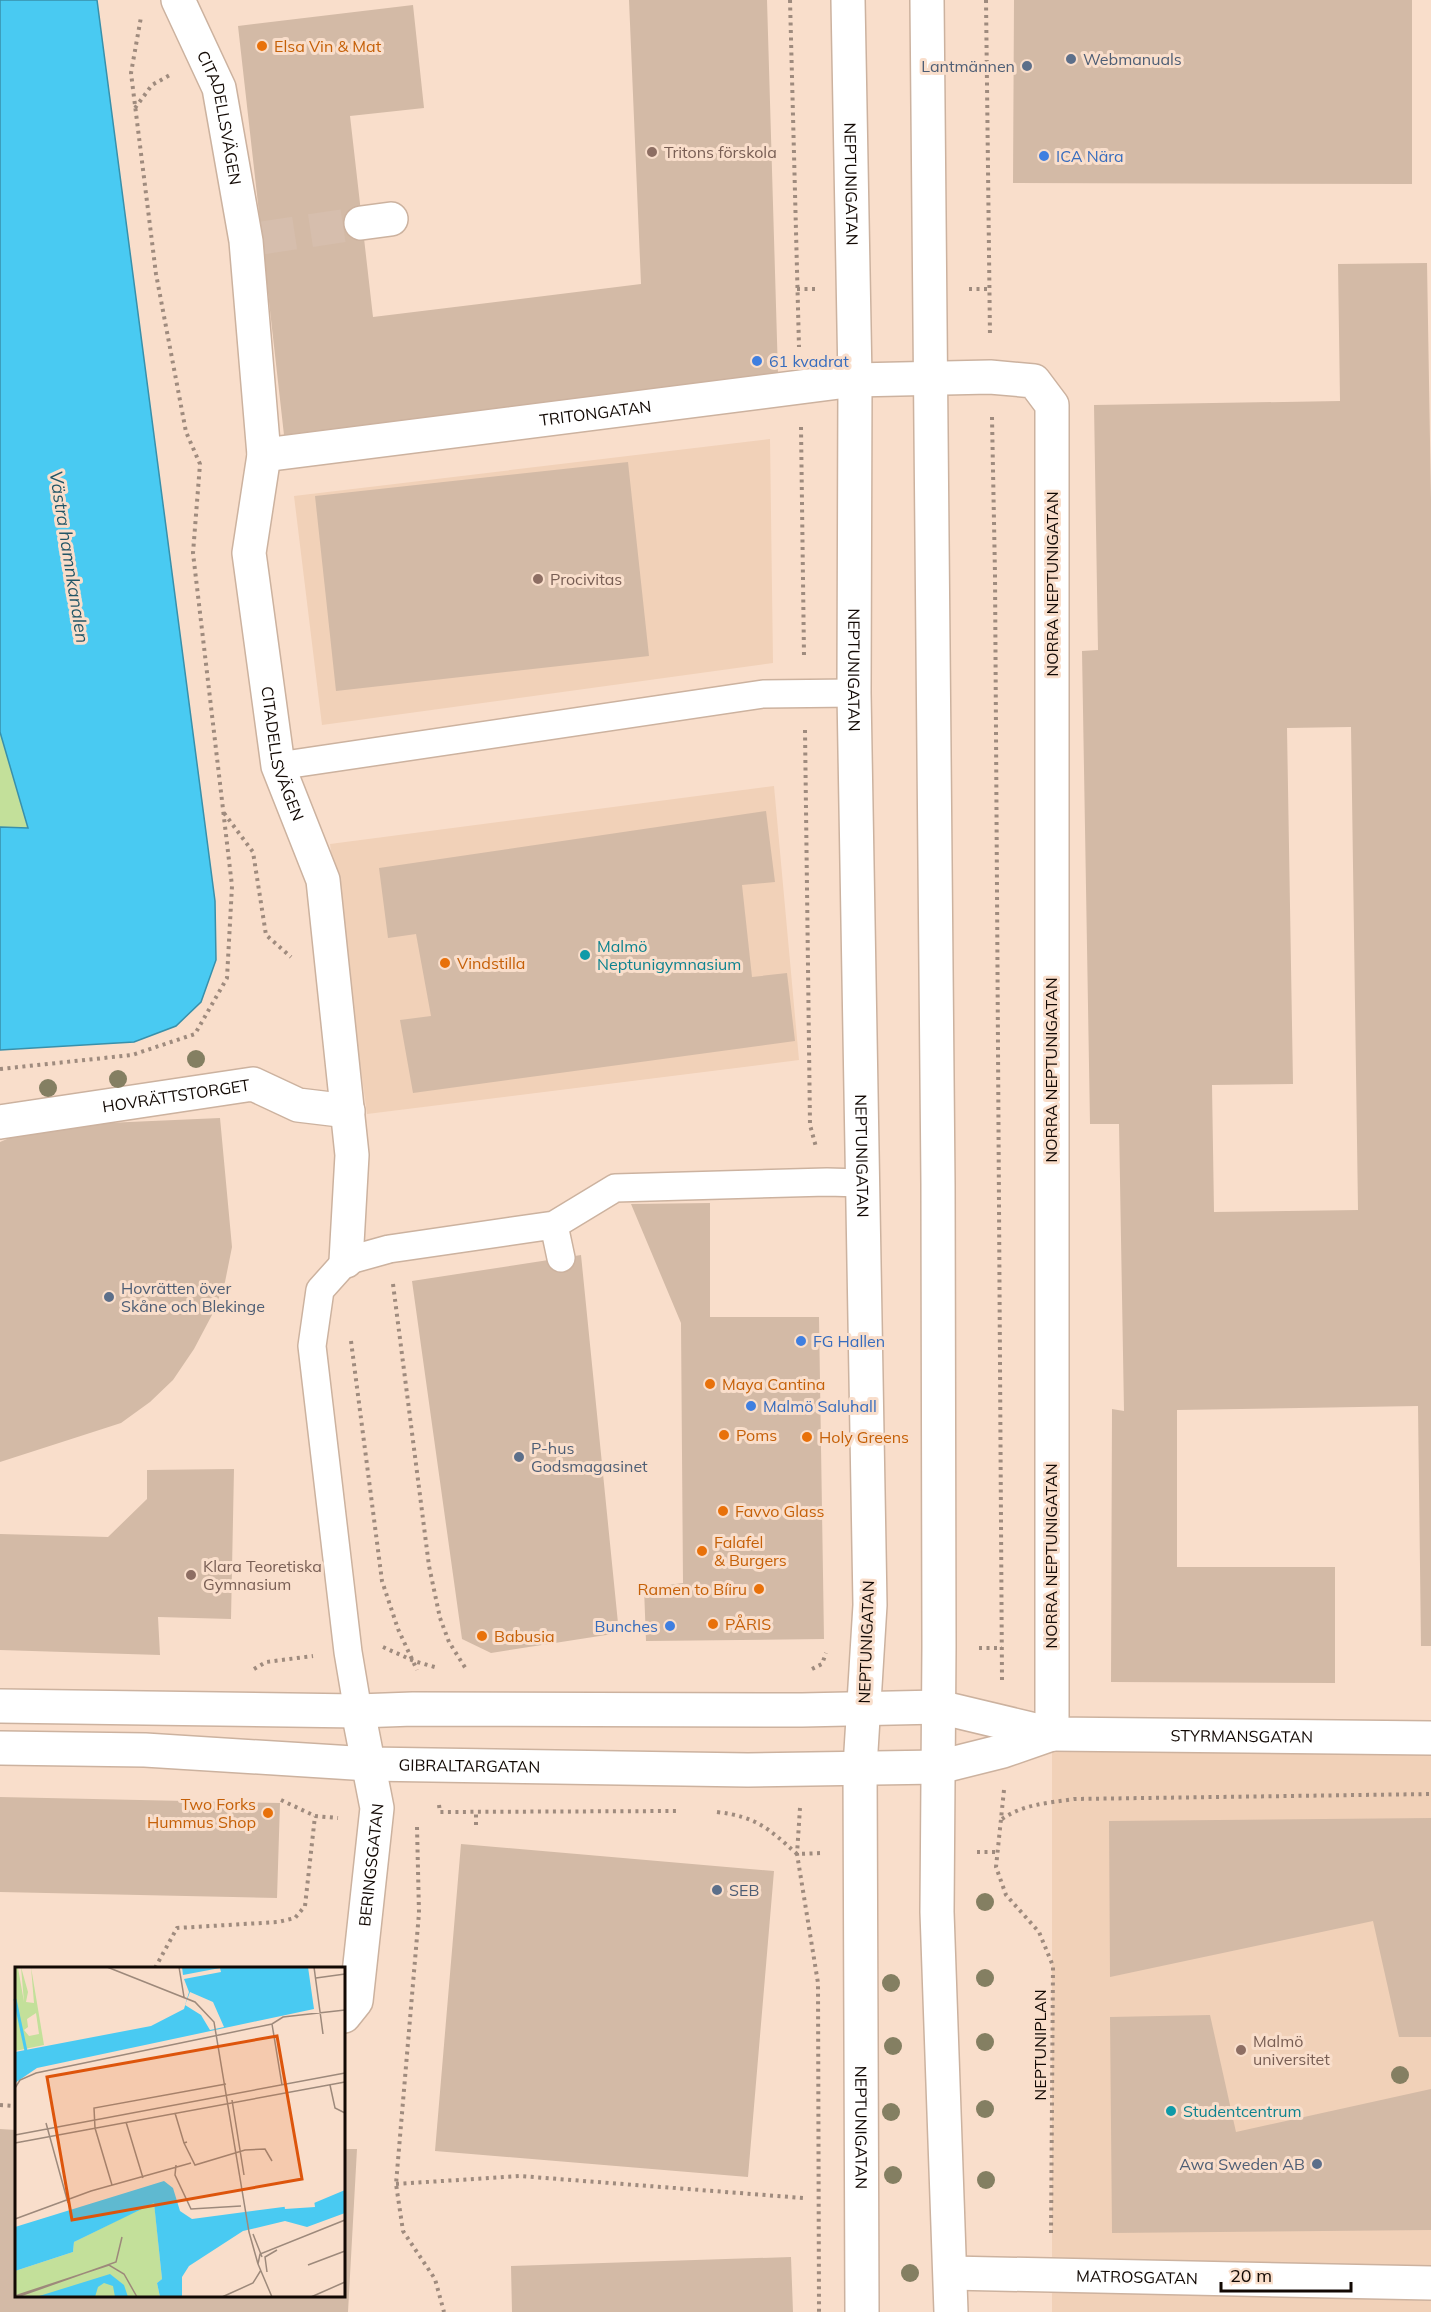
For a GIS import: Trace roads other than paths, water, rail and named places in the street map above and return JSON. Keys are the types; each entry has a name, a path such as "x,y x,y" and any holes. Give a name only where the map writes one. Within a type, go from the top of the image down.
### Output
{"street":[{"name":"CITADELLSVÄGEN","path":"178,0 219,88 254,240 264,455 249,553 278,766 323,880 352,1155 346,1261"},
{"name":"NEPTUNIGATAN","path":"848,0 855,380 854,693 870,1605 860,1767 862,2312"},
{"path":"927,0 938,1184 939,1767 937,1912 951,2312"},
{"name":"TRITONGATAN","path":"264,455 855,380 990,377 1035,381 1052,405"},
{"name":"NORRA NEPTUNIGATAN","path":"1052,405 1052,1734"},
{"name":"HOVRÄTTSTORGET","path":"0,1122 253,1084 298,1105 348,1111"},
{"path":"0,1706 358,1711 413,1709 662,1711 939,1707"},
{"name":"STYRMANSGATAN","path":"939,1707 1052,1734 1431,1738"},
{"name":"BERINGSGATAN","path":"345,2015 356,2001 377,1808 358,1711"},
{"name":"STYRMANSGATAN","path":"939,1767 1003,1751 1052,1734"},
{"name":"GIBRALTARGATAN","path":"0,1748 145,1750 369,1764 748,1770 939,1767"},
{"name":"MATROSGATAN","path":"951,2273 1431,2283"}],"lane":[{"path":"278,766 763,694 854,693"},
{"path":"358,1711 348,1652 312,1346 320,1290 346,1261 389,1249 554,1225 615,1188 827,1182 862,1184"},
{"path":"554,1225 561,1258"}],"water":[{"name":"Västra hamnkanalen","path":"0,0 97,0 215,901 216,960 201,1002 176,1026 134,1042 0,1050 0,827 28,828 0,732"}],"tunnel":[{"path":"262,238 361,223"}],"place":[{"name":"Elsa Vin & Mat","path":"262,46"},
{"name":"Webmanuals","path":"1071,59"},
{"name":"Lantmännen","path":"1027,66"},
{"name":"Tritons förskola","path":"652,152"},
{"name":"ICA Nära","path":"1044,156"},
{"name":"61 kvadrat","path":"757,361"},
{"name":"Procivitas","path":"538,579"},
{"name":"Malmö Neptunigymnasium","path":"585,955"},
{"name":"Vindstilla","path":"445,963"},
{"name":"Hovrätten över Skåne och Blekinge","path":"109,1297"},
{"name":"FG Hallen","path":"801,1341"},
{"name":"Maya Cantina","path":"710,1384"},
{"name":"Malmö Saluhall","path":"751,1406"},
{"name":"Poms","path":"724,1435"},
{"name":"Holy Greens","path":"807,1437"},
{"name":"P-hus Godsmagasinet","path":"519,1457"},
{"name":"Favvo Glass","path":"723,1511"},
{"name":"Falafel & Burgers","path":"702,1551"},
{"name":"Klara Teoretiska Gymnasium","path":"191,1575"},
{"name":"Ramen to Bíiru","path":"759,1589"},
{"name":"PÅRIS","path":"713,1624"},
{"name":"Bunches","path":"670,1626"},
{"name":"Babusia","path":"482,1636"},
{"name":"Two Forks Hummus Shop","path":"268,1813"},
{"name":"SEB","path":"717,1890"},
{"name":"Malmö universitet","path":"1241,2050"},
{"name":"Studentcentrum","path":"1171,2111"},
{"name":"Awa Sweden AB","path":"1317,2164"}]}
